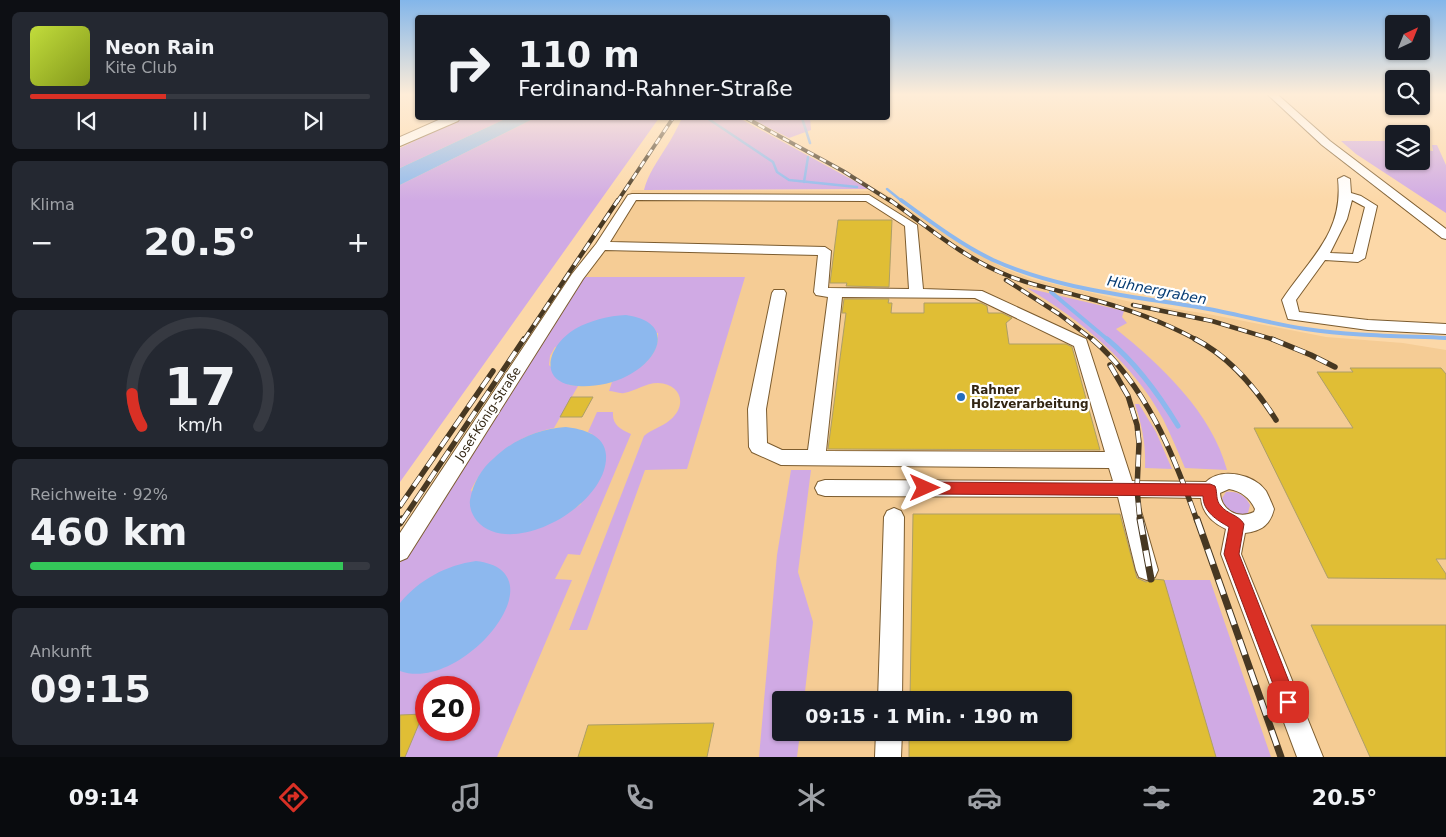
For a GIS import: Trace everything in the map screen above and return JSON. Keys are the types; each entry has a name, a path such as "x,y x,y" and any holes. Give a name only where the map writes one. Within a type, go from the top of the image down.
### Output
{"highway":[{"path":"400,136 413,130"},
{"path":"400,142 426,130"}],"street":[{"path":"1312,130 1446,235"},
{"path":"1344,179 1347,195 1345,208 1332,239 1289,300 1293,316 1446,330"},
{"path":"1321,256 1358,258 1371,206 1347,195"},
{"name":"Josef-König-Straße","path":"400,551 577,277 601,246 632,196 869,198 911,225 916,294"},
{"path":"601,246 826,251 821,292 977,294 1081,343 1147,570"},
{"path":"816,458 836,292"},
{"path":"779,293 757,409 758,447 781,457 1114,460"},
{"path":"1222,481 1236,482 1249,488 1259,498 1264,510 1261,520 1251,525 1237,524 1217,512 1210,501 1210,490 1222,481"},
{"path":"825,488 1210,490"},
{"path":"890,691 894,517"},
{"path":"1237,524 1231,554 1310,757"},
{"path":"888,757 889,741"}],"shaded area":[{"path":"437,130 481,130 400,168 400,148"},
{"path":"510,130 650,130 400,482 400,185"},
{"path":"676,130 762,130 869,189 644,190 650,173"},
{"path":"774,130 810,130 789,138"},
{"path":"1341,141 1385,141 1385,170 1430,170 1430,151 1433,151 1432,145 1437,145 1446,165 1446,213 1356,154"},
{"path":"632,190 881,191 959,242 1002,267 1032,279 1131,302 1208,314 1326,337 1403,343 1446,350 1446,757 400,757 400,563 601,246"},
{"path":"581,277 745,277 687,469 645,470 587,630 569,630 644,436 670,420 676,414 680,402 677,391 666,384 653,383 622,393 609,391 612,382 636,370 650,358 655,350 658,333 555,347 550,356 549,365 569,385 578,386 554,428 528,436 505,449 486,467 478,478 471,490 493,531 517,532 540,527 561,517 581,504 592,434 588,432 597,412 613,412 617,426 631,434 580,555 568,554 555,579 572,580 497,757 400,757 400,563"},
{"path":"1027,288 1124,311 1122,317 1127,323 1116,329 1150,358 1183,392 1210,429 1220,449 1227,470 1185,468 1163,419 1137,379 1104,344 1086,329"},
{"path":"1135,404 1139,404 1156,432 1172,469 1145,468 1143,435"},
{"path":"791,470 811,470 798,572 813,622 805,691 772,691 772,741 799,741 797,757 759,757 777,555"},
{"path":"1226,492 1234,492 1243,496 1250,505 1248,513 1240,515 1228,510 1222,498"},
{"path":"1164,580 1210,580 1271,757 1216,757"}],"water":[{"path":"481,130 510,130 400,185 400,168"},
{"path":"626,315 642,319 652,325 657,333 658,342 655,351 639,369 621,379 590,386 565,383 556,378 551,371 553,353 566,336 575,329 593,321 606,317"},
{"path":"566,427 592,434 602,442 605,448 606,455 603,474 592,492 575,508 555,521 534,530 512,534 492,531 477,521 471,511 470,500 478,477 489,462 518,440 546,430"},
{"path":"476,561 501,570 510,586 507,606 494,628 474,649 450,665 425,673 400,671 400,603 416,587 434,575 454,566"}],"building":[{"path":"838,220 892,220 889,287 846,286 847,283 830,283"},
{"path":"844,299 889,299 888,303 892,303 891,313 924,313 924,303 981,303 987,306 988,313 1002,313 1012,318 1006,323 1009,344 1066,344 1072,347 1100,450 828,449 846,313 842,313"},
{"path":"1350,368 1441,368 1446,374 1446,559 1436,559 1446,574 1446,579 1328,578 1254,428 1353,428 1317,372 1353,372"},
{"path":"571,397 593,397 582,417 560,417"},
{"path":"913,514 1120,514 1137,578 1146,582 1154,579 1164,580 1216,757 909,757 909,741 1072,741 1072,691 910,691"},
{"path":"1311,625 1446,625 1446,757 1370,757"},
{"path":"415,714 415,733 405,757 400,757 400,715"},
{"path":"714,723 707,757 578,757 588,725"}],"waterway":[{"name":"Hühnergraben","path":"725,130 773,162 777,172 789,180 804,182"},
{"path":"806,130 810,143"},
{"path":"804,182 808,157"},
{"name":"Hühnergraben","path":"804,182 857,187"},
{"name":"Hühnergraben","path":"887,189 903,202"},
{"name":"Hühnergraben","path":"901,200 957,240 981,254 1018,270 1070,285 1203,308 1306,329 1359,334 1446,338"},
{"path":"1051,292 1108,340"},
{"path":"1107,339 1128,358 1146,379 1178,426"}],"railway":[{"path":"617,202 665,130"},
{"path":"769,130 843,171 892,202"},
{"path":"524,340 618,200"},
{"path":"890,200 947,242 993,269 1027,283 1127,310 1155,320 1195,339"},
{"path":"1006,280 1059,314 1093,340"},
{"path":"1133,305 1212,321 1273,339"},
{"path":"402,521 524,339"},
{"path":"1092,339 1111,357 1143,399 1168,447 1197,521"},
{"path":"1195,339 1208,346 1241,374 1276,420"},
{"path":"1273,339 1335,367"},
{"path":"1110,365 1128,396 1137,425 1139,443 1137,489 1140,521"},
{"path":"400,506 493,371"},
{"path":"400,523 402,519"},
{"path":"1140,519 1151,579"},
{"path":"1197,519 1281,757"}],"place":[{"name":"Rahner Holzverarbeitung","path":"961,397"}],"route":[{"path":"925,488 1210,490 1210,501 1213,507 1223,517 1237,524 1231,554 1288,702"}]}
